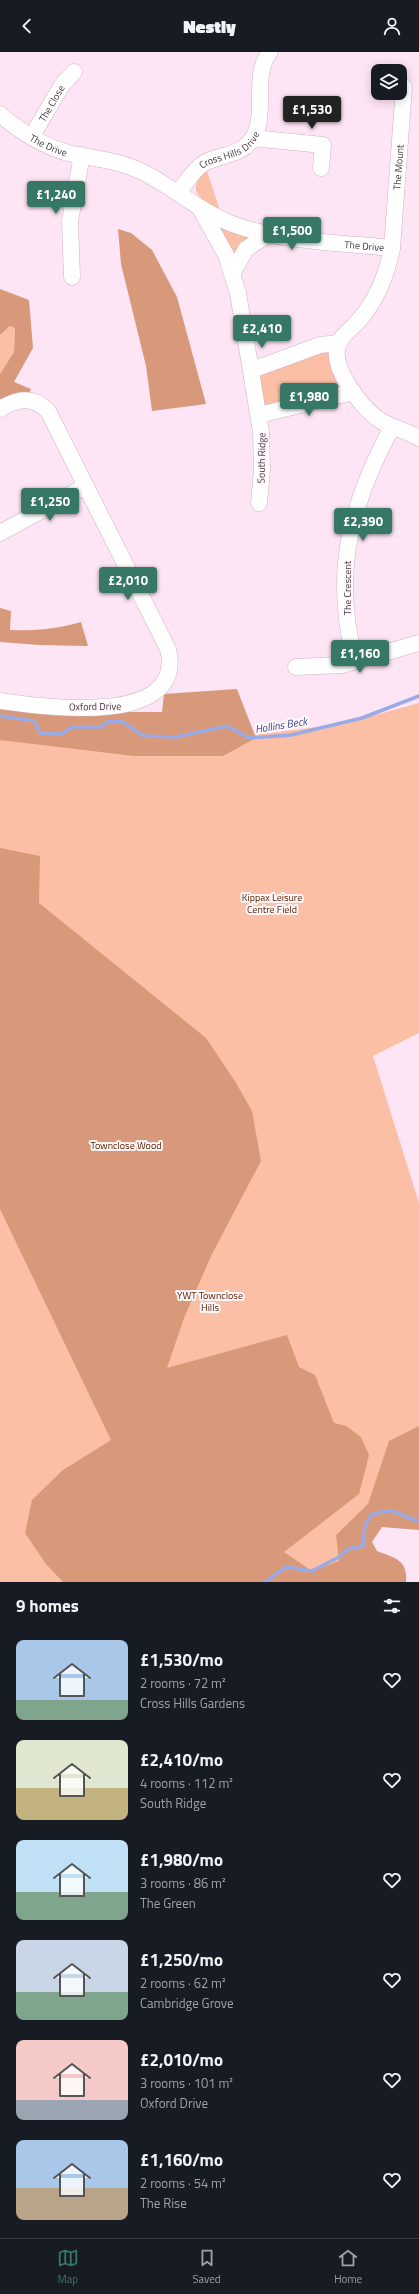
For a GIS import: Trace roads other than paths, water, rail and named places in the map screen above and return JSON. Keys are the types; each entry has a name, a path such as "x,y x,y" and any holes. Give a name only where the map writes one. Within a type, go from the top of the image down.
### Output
{"street":[{"name":"Cross Hills Drive","path":"178,193 191,175 203,164 238,151 253,138 258,124 263,66 270,52"},
{"name":"The Close","path":"32,136 62,85 74,72"},
{"name":"The Mount","path":"392,248 403,100"},
{"name":"The Drive","path":"0,114 32,136 56,148 127,165 147,174 178,193 201,210 225,221 269,234 392,248 385,275 373,300 339,343"},
{"path":"253,138 323,145 321,168"},
{"path":"72,277 70,221 82,155"},
{"name":"South Ridge","path":"201,210 233,272 259,415 262,450 259,503"},
{"path":"233,272 246,249 269,234"},
{"path":"252,370 320,345 339,343 338,359 353,392 371,413 392,427 419,438"},
{"path":"259,415 353,392"},
{"name":"Oxford Drive","path":"0,409 20,400 28,399 42,405 48,411 168,648 170,662 166,675 153,694 145,699 122,706 91,708 0,701"},
{"name":"The Crescent","path":"355,661 348,622 346,599 347,553 356,508 363,486 392,427"},
{"path":"0,533 86,486"},
{"path":"296,668 327,667 419,644"}],"waterway":[{"name":"Hollins Beck","path":"0,716 34,721 40,733 62,734 72,727 101,727 109,721 123,722 144,736 176,737 227,726 249,738 291,735 362,718 419,696"},
{"path":"265,1582 286,1567 312,1571 339,1557 348,1549 363,1546 365,1526 371,1515 380,1512 392,1511 419,1521"}],"park label":[{"name":"Kippax Leisure Centre Field","path":"272,902"},
{"name":"Townclose Wood","path":"126,1145"},
{"name":"YWT Townclose Hills","path":"210,1300"}]}
